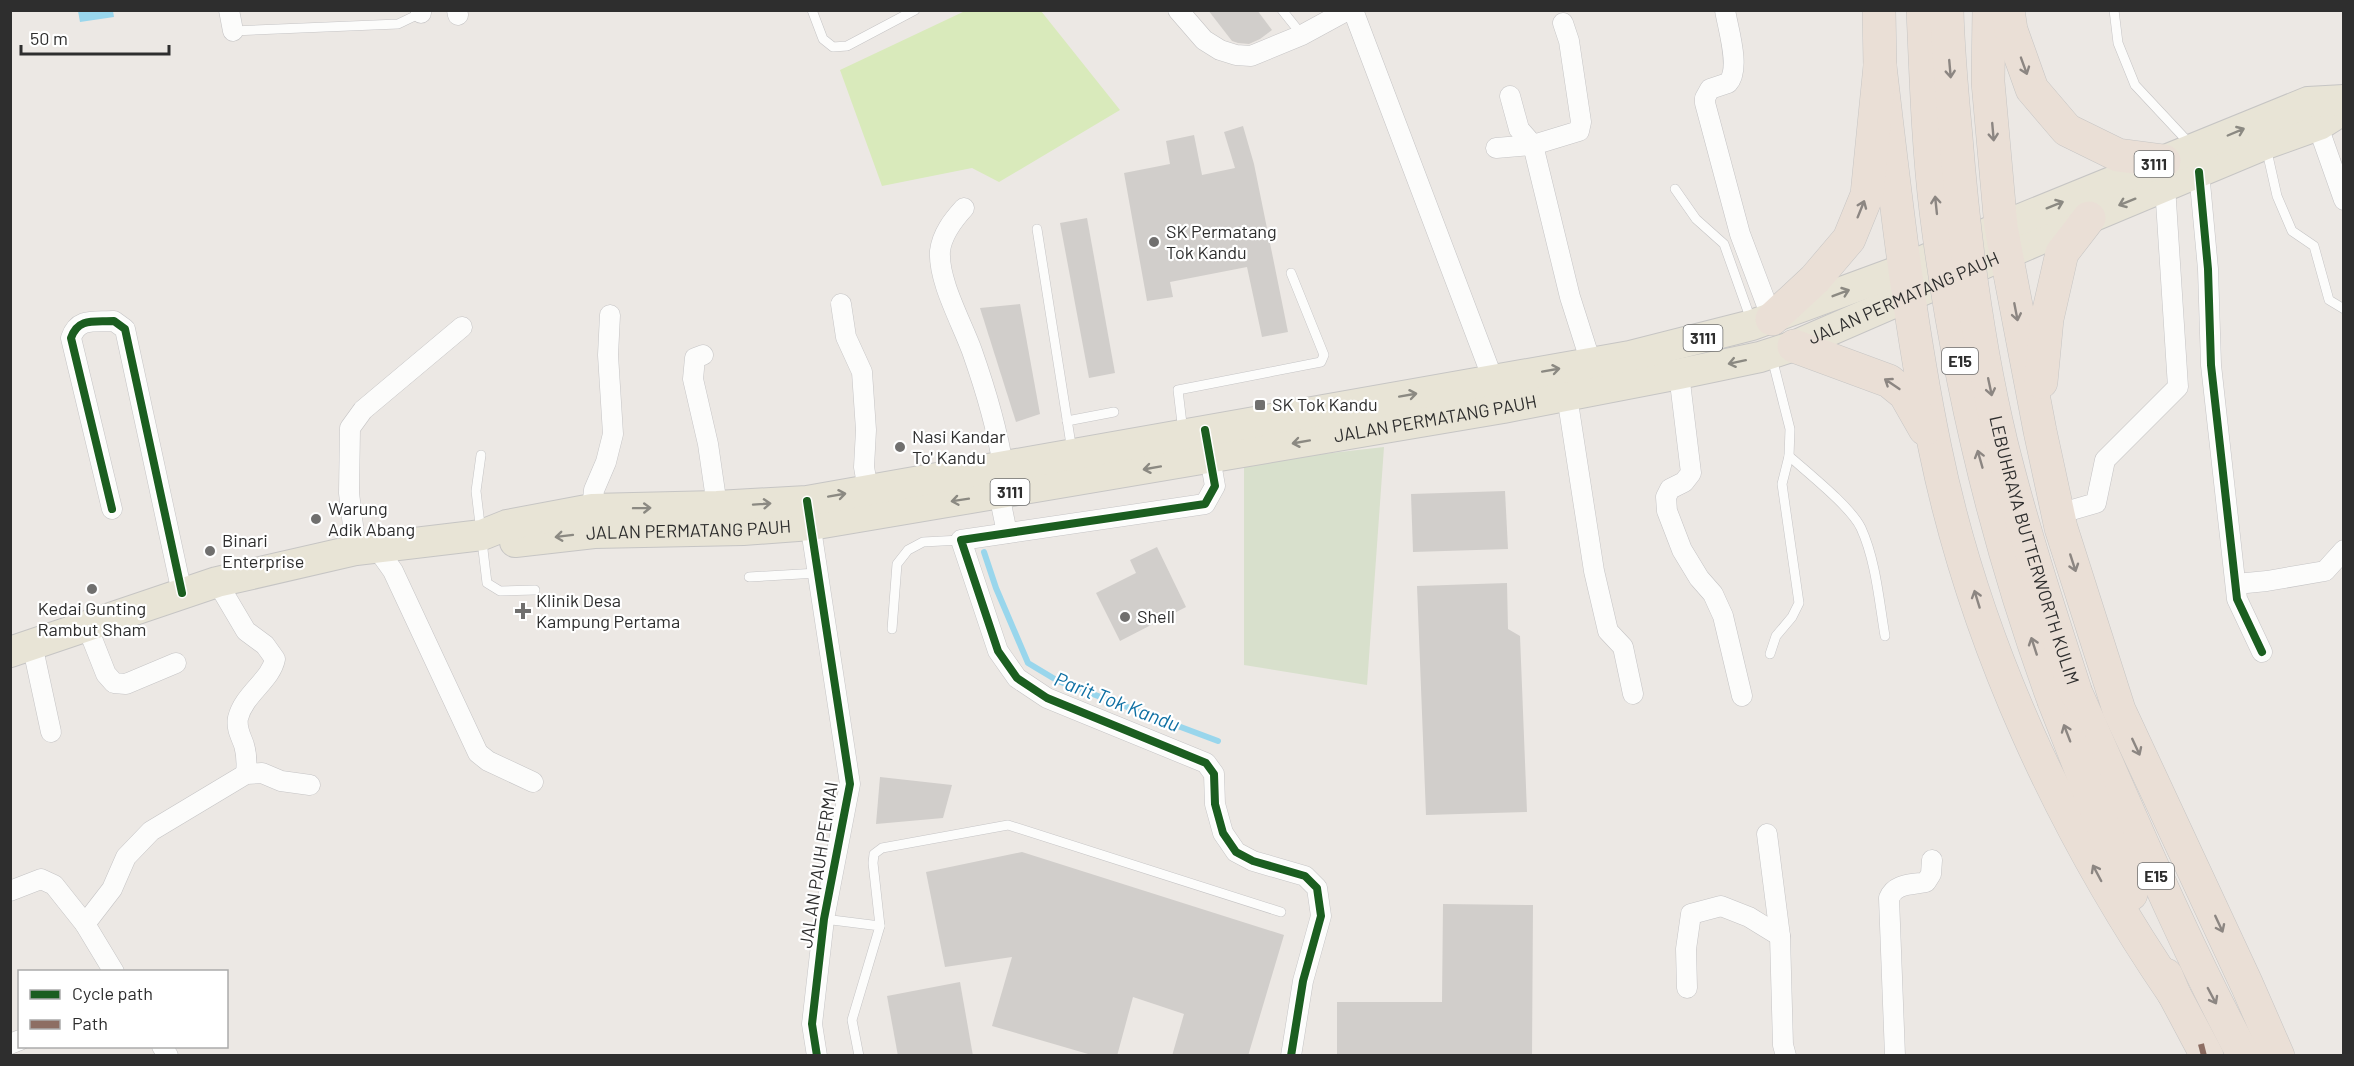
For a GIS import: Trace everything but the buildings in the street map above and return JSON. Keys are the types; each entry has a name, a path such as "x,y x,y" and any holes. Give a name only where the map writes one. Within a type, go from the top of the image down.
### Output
{"highway":[{"path":"1879,10 1880,66 1907,283 1936,449 1959,543 1984,620 2018,709 2051,781 2100,879 2135,938 2174,994"},
{"name":"LEBUHRAYA BUTTERWORTH KULIM","path":"1923,10 1929,138 1936,210 1962,375 1977,452 2035,648 2065,697 2204,980 2244,1056"},
{"name":"LEBUHRAYA BUTTERWORTH KULIM","path":"1947,10 1961,206 1971,285 2001,441 2065,697 2114,854 2174,994 2207,1056"},
{"path":"1989,10 1988,82 2003,240 2058,513 2119,710 2247,985 2277,1056"},
{"path":"2007,10 2011,30 2032,89 2067,130 2164,174"},
{"path":"1762,322 1815,279 1849,239 1867,195 1880,66"},
{"path":"2040,431 2042,362 2047,319 2062,253 2089,218"},
{"path":"1782,350 1889,381 1905,394 1936,449"}],"main road":[{"name":"JALAN PERMATANG PAUH","path":"2197,161 2266,144 2343,100"},
{"name":"JALAN PERMATANG PAUH","path":"1498,394 1567,396 1679,374 1782,350 1907,283 2003,240 2324,112"},
{"name":"JALAN PERMATANG PAUH","path":"2003,240 2089,218 2164,174"},
{"name":"JALAN PERMATANG PAUH","path":"482,535 508,543 594,533 743,530 809,513 1001,480 1200,441 1498,394 1591,363 1630,356 1907,283"},
{"name":"JALAN PERMATANG PAUH","path":"21,648 217,582 366,548 482,535 507,525 592,509 717,506 809,513 868,490 1001,480 1072,454 1200,441"}],"street":[{"path":"230,10 232,31"},
{"path":"1178,10 1204,40 1228,52 1251,56 1302,34 1348,10"},
{"path":"1353,10 1498,394"},
{"path":"1725,10 1734,74 1728,83 1710,89 1705,103 1762,322"},
{"path":"1496,148 1533,145 1579,130 1581,122 1569,41 1563,23"},
{"path":"1510,96 1520,129 1533,145 1570,297 1591,363"},
{"path":"2324,112 2343,200"},
{"path":"2197,161 2208,269 2211,366 2237,599 2262,652"},
{"path":"2058,513 2096,504 2105,460 2178,387 2164,174"},
{"path":"964,208 950,224 940,250 942,272 973,353 999,438 1007,533"},
{"path":"841,304 846,337 862,372 866,430 864,466 868,490"},
{"path":"592,509 594,490 606,462 613,434 608,355 610,315"},
{"path":"112,509 71,338 74,328 83,322 114,321 125,329 182,593"},
{"path":"462,327 363,410 350,428 349,493 366,548 393,571 478,753 488,761 532,782"},
{"path":"703,355 695,358 693,380 708,444 717,506"},
{"path":"1679,374 1691,473 1684,482 1670,489 1666,497 1667,511 1682,550 1699,578 1713,594 1723,616 1742,696"},
{"path":"1567,396 1594,571 1608,631 1623,647 1633,694"},
{"path":"1200,441 1215,486 1205,504 961,540 998,651 1017,678 1047,698 1206,763 1214,774 1215,804 1222,833 1236,852 1253,861 1305,876 1317,888 1321,916 1303,981 1291,1056"},
{"name":"JALAN PAUH PERMAI","path":"809,513 850,784 824,919 812,1024 817,1056"},
{"path":"2236,584 2325,571 2343,550"},
{"path":"217,582 246,631 265,645 275,659 273,669 248,698 238,719 238,731 247,763 246,774"},
{"path":"87,626 106,674 114,683 126,684 176,663"},
{"path":"21,648 51,732"},
{"path":"85,924 112,889 126,856 151,831 246,774 262,773 281,781 310,785"},
{"path":"1767,834 1780,936 1783,1045 1786,1056"},
{"path":"1895,1056 1889,898 1897,887 1926,882 1931,874 1932,860"},
{"path":"10,891 41,879 54,885 85,924 113,970"},
{"path":"1687,988 1686,949 1691,914 1721,906 1749,917 1780,936"}],"lane":[{"path":"812,10 823,39 834,47 847,46 915,10"},
{"path":"1282,10 1302,34"},
{"path":"2115,10 2118,43 2135,85 2197,161"},
{"path":"232,31 398,24 421,12"},
{"path":"2266,144 2277,196 2292,231 2314,246 2329,300 2343,309"},
{"path":"1675,189 1696,219 1724,244 1762,322"},
{"path":"1037,229 1072,454"},
{"path":"1200,441 1178,390 1321,362 1324,355 1291,273"},
{"path":"1770,654 1776,636 1792,617 1799,603 1782,484 1790,456 1790,429 1782,350"},
{"path":"1067,421 1114,412"},
{"path":"481,455 476,491 487,583 500,591 535,590"},
{"path":"1790,456 1835,498 1860,526 1870,556 1885,636"},
{"path":"892,629 897,564 908,550 923,542 961,540"},
{"path":"749,577 818,573"},
{"path":"859,1056 852,1020 880,926 873,863 874,854 882,848 1008,825 1281,912"},
{"path":"824,919 880,926"}],"green space":[{"path":"965,11 1041,11 1120,110 999,182 972,168 882,186 840,70"},
{"path":"1384,447 1367,685 1244,665 1244,463"}],"water":[{"path":"78,11 113,11 114,17 80,22"}],"waterway":[{"name":"Parit Tok Kandu","path":"984,552 996,588 1028,663 1058,681 1218,741"}],"marked path":[{"path":"2201,1044 2204,1056"}],"cycle path":[{"path":"2199,172 2208,269 2211,365 2237,599 2262,652"},
{"path":"112,509 71,338 78,327 94,321 114,321 125,329 182,593"},
{"path":"1205,430 1215,486 1205,504 961,540 998,651 1017,678 1047,698 1206,763 1214,774 1215,804 1223,833 1236,852 1253,861 1305,876 1317,888 1321,916 1303,981 1291,1056"},
{"path":"807,501 850,784 824,919 812,1024 817,1056"}],"place":[{"name":"SK Permatang Tok Kandu","path":"1154,242"},
{"name":"SK Tok Kandu","path":"1260,405"},
{"name":"Nasi Kandar To' Kandu","path":"900,447"},
{"name":"Warung Adik Abang","path":"316,519"},
{"name":"Binari Enterprise","path":"210,551"},
{"name":"Kedai Gunting Rambut Sham","path":"92,589"},
{"name":"Klinik Desa Kampung Pertama","path":"523,611"},
{"name":"Shell","path":"1125,617"}]}
